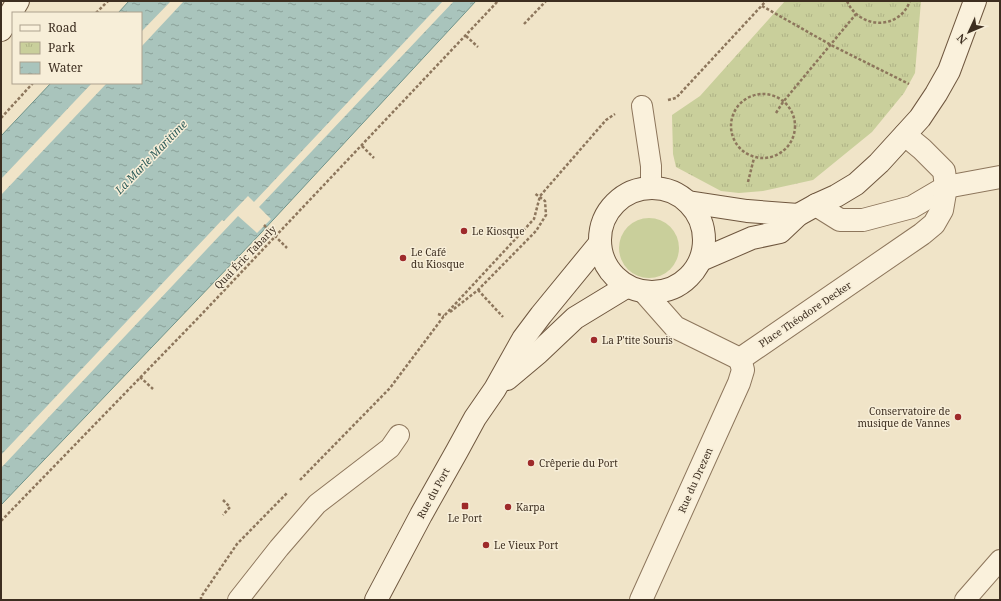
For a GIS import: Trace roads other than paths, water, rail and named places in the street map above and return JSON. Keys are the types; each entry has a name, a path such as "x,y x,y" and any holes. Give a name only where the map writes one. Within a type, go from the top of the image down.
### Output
{"main road":[{"path":"1,30 18,1"},
{"path":"701,260 752,238 780,232 807,210 836,196 856,184 880,163 920,118 936,94 949,71 975,1"},
{"name":"Place Théodore Decker","path":"740,359 934,224 942,210 946,187 944,171 922,149 905,135"},
{"path":"688,202 747,211 807,210 840,220 863,220 912,207 946,187 1000,177"},
{"path":"635,290 663,292 679,286 692,274 701,260 704,240 700,219 688,202 671,191 651,187 631,191 614,202 603,219 600,243 604,262 610,272 635,290 675,327 740,359"},
{"name":"Rue du Port","path":"376,600 475,418 495,389 523,339 600,243"},
{"name":"Rue du Port","path":"495,389 538,353 575,318 635,290"},
{"name":"Rue du Drezen","path":"642,600 739,383 742,370 740,359"}],"lane":[{"path":"642,106 651,166 651,187"},
{"path":"238,600 279,548 317,504 390,448 399,435"},
{"path":"965,600 1000,560"}],"water":[{"name":"La Marle Maritime","path":"129,1 476,1 260,234 1,505 1,136 50,84 142,84 142,12 119,12"}],"place":[{"name":"Le Kiosque","path":"464,231"},
{"name":"Le Café du Kiosque","path":"403,258"},
{"name":"La P'tite Souris","path":"594,340"},
{"name":"Conservatoire de musique de Vannes","path":"958,417"},
{"name":"Crêperie du Port","path":"531,463"},
{"name":"Le Port","path":"465,506"},
{"name":"Karpa","path":"508,507"},
{"name":"Le Vieux Port","path":"486,545"}]}
